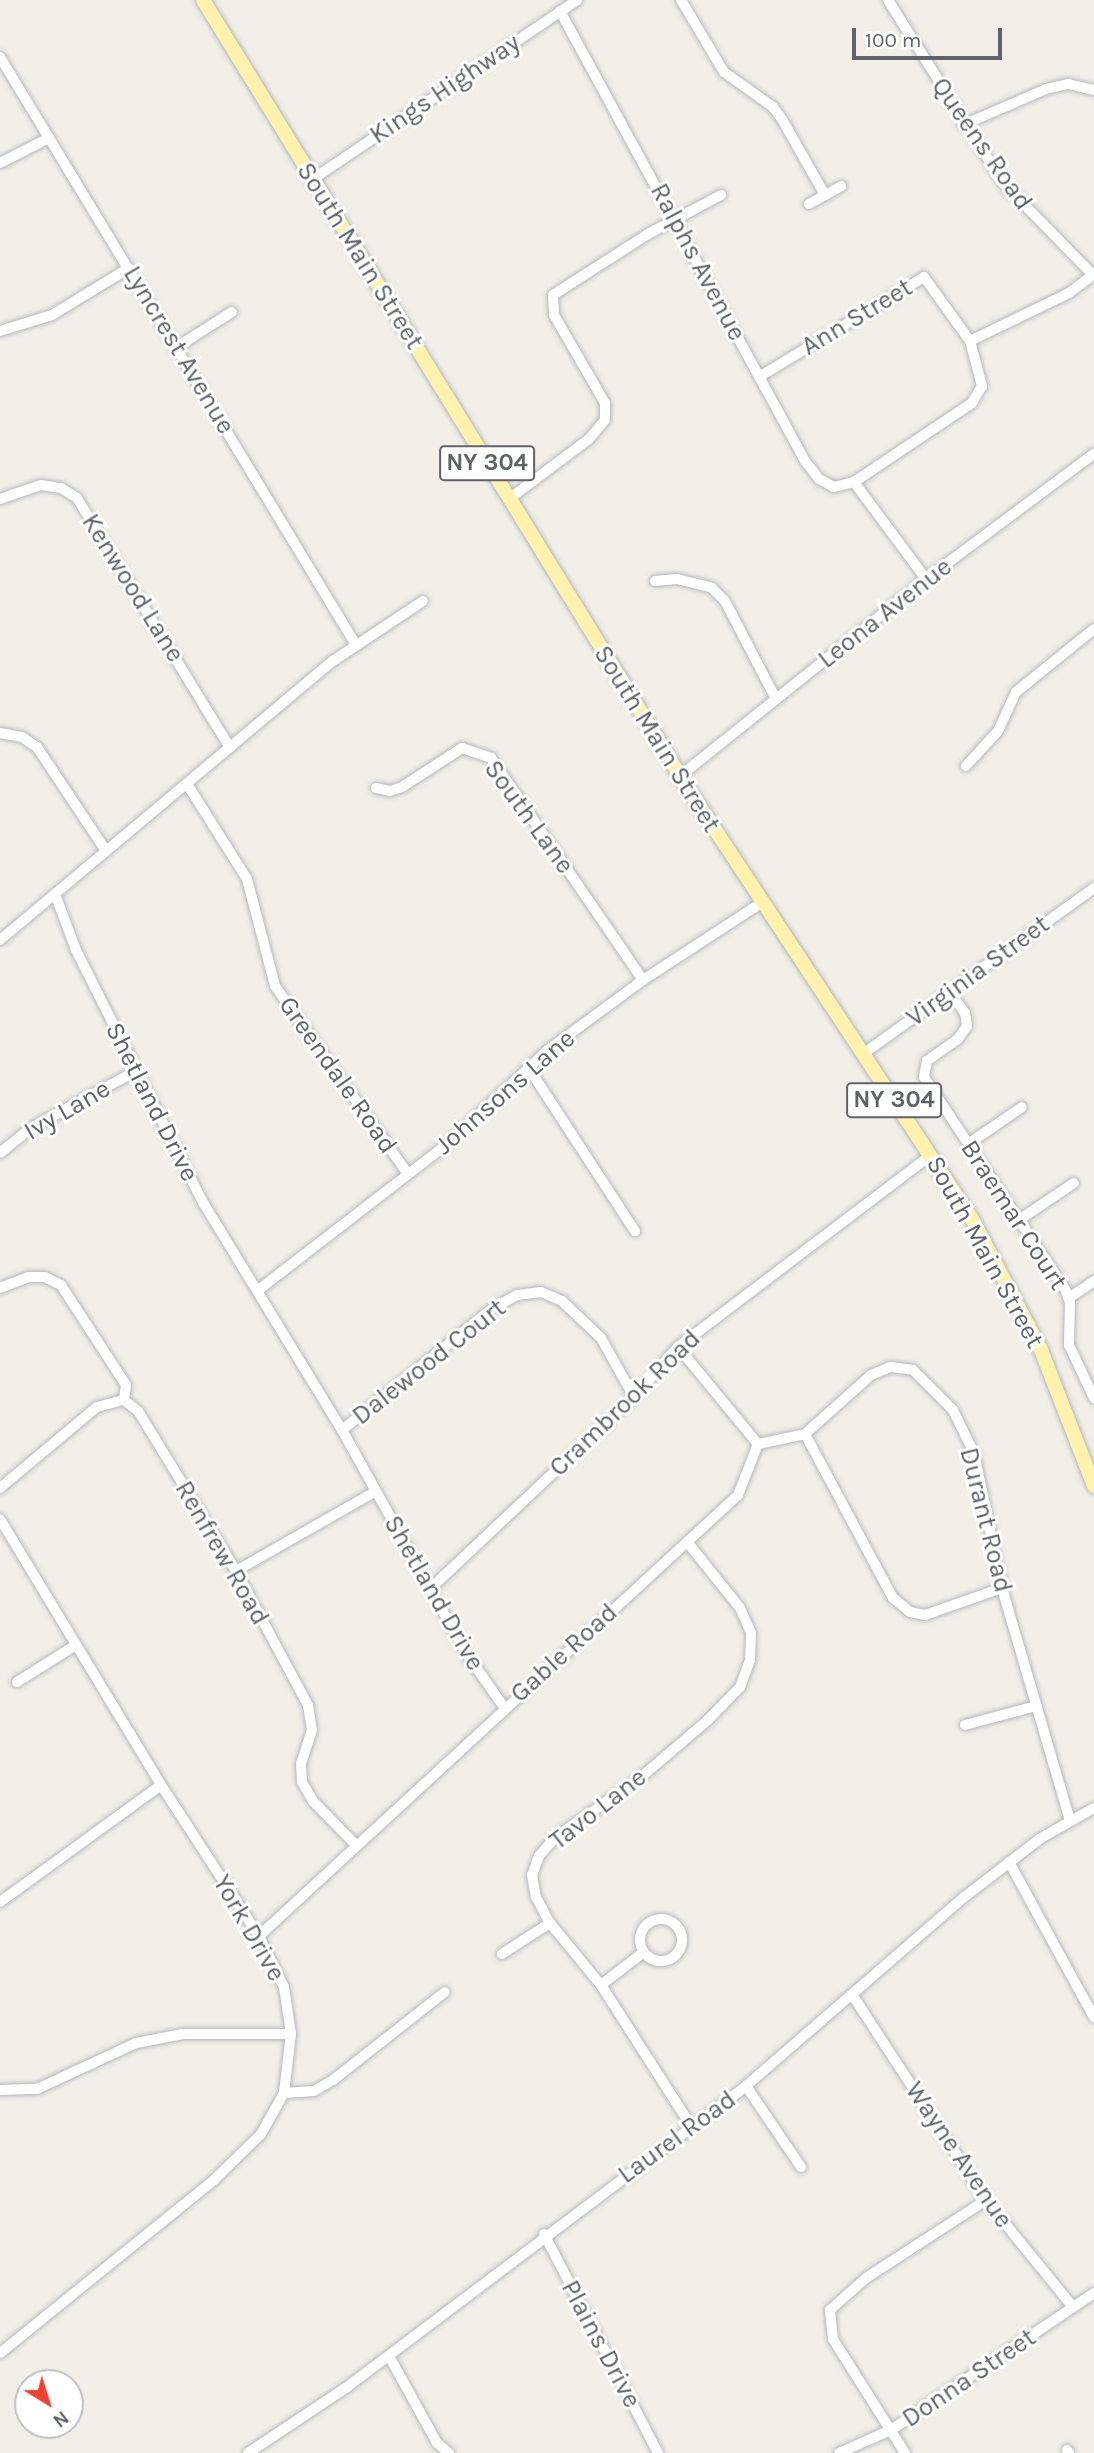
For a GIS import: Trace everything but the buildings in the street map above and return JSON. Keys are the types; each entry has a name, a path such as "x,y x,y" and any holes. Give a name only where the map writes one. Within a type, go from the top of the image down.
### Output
{"main road":[{"name":"South Main Street","path":"203,0 680,776 761,903 932,1155 1025,1318 1094,1486"}],"street":[{"name":"Kings Highway","path":"313,179 577,0"},
{"path":"681,0 724,72 766,102 783,121 825,195"},
{"name":"Queens Road","path":"888,0 963,125 1020,202 1093,274"},
{"name":"Ralphs Avenue","path":"560,11 805,461 819,479 834,487 854,482"},
{"name":"Lyncrest Avenue","path":"0,57 356,645"},
{"path":"963,125 1046,89 1068,84 1094,90"},
{"path":"0,163 48,138"},
{"path":"809,204 841,186"},
{"path":"509,499 589,439 605,420 605,402 554,315 554,295 674,218 721,195"},
{"path":"0,331 52,315 129,268"},
{"path":"970,341 1069,293 1093,274"},
{"name":"Ann Street","path":"759,377 869,307 925,277 970,341 980,373 979,395 854,482"},
{"path":"177,347 232,312"},
{"name":"Leona Avenue","path":"680,776 926,579 1094,454"},
{"path":"854,482 926,579"},
{"name":"Kenwood Lane","path":"0,499 41,485 61,488 77,498 230,748"},
{"path":"655,581 677,579 712,588 725,601 776,699"},
{"path":"0,940 356,645 423,601"},
{"path":"966,766 998,731 1016,692 1094,629"},
{"path":"0,733 22,737 37,747 106,851"},
{"name":"South Lane","path":"376,788 390,791 402,788 462,748 491,758 643,980"},
{"name":"Greendale Road","path":"187,784 247,879 275,986 408,1174"},
{"name":"Virginia Street","path":"863,1054 1094,888"},
{"name":"Shetland Drive","path":"55,894 76,950 204,1204 342,1430 466,1653 504,1707"},
{"name":"Johnsons Lane","path":"257,1291 408,1174 527,1067 643,980 761,903"},
{"name":"Braemar Court","path":"949,991 965,1013 967,1026 958,1039 928,1061 923,1073 1069,1298 1069,1345 1091,1386"},
{"path":"527,1067 635,1231"},
{"name":"Ivy Lane","path":"0,1153 32,1128 135,1071"},
{"path":"968,1144 1022,1107"},
{"name":"Crambrook Road","path":"431,1588 634,1396 678,1347 932,1155"},
{"path":"1019,1220 1074,1183"},
{"path":"0,1288 29,1277 45,1277 61,1285 126,1385 124,1400 97,1407 0,1488"},
{"path":"1069,1298 1094,1281"},
{"name":"Dalewood Court","path":"342,1430 493,1308 517,1294 541,1292 562,1301 582,1317 601,1338 634,1396"},
{"path":"678,1347 758,1444 806,1434 886,1586 910,1612 925,1615 1002,1588"},
{"name":"Durant Road","path":"806,1434 871,1375 890,1367 913,1370 953,1410 974,1453 1002,1588 1070,1820"},
{"path":"1091,1386 1094,1398"},
{"name":"Renfrew Road","path":"124,1400 138,1411 236,1571 308,1705 312,1730 301,1763 302,1782 313,1801 356,1844"},
{"name":"Gable Road","path":"258,1936 504,1707 738,1495 758,1444"},
{"path":"236,1571 376,1492"},
{"name":"York Drive","path":"0,1518 161,1785 258,1936 284,1987 291,2034 284,2093 261,2134 214,2180 0,2353"},
{"name":"Tavo Lane","path":"688,1543 740,1608 751,1633 750,1660 740,1686 708,1720 640,1778 555,1838 538,1856 532,1875 536,1897 550,1923 601,1985 691,2126"},
{"path":"17,1682 76,1644"},
{"path":"965,1725 1036,1706"},
{"path":"0,1902 161,1785"},
{"name":"Laurel Road","path":"248,2453 389,2356 544,2234 746,2086 1009,1862 1070,1820 1094,1808"},
{"path":"1009,1862 1094,2017"},
{"path":"502,1954 550,1923"},
{"path":"601,1985 644,1952"},
{"path":"284,2093 314,2091 333,2080 445,1992"},
{"name":"Wayne Avenue","path":"853,1996 986,2200 1073,2307"},
{"path":"0,2090 37,2089 136,2043 183,2034 291,2034"},
{"path":"746,2086 801,2167"},
{"path":"905,2453 834,2339 830,2310 866,2278 986,2200"},
{"name":"Plains Drive","path":"544,2234 658,2453"},
{"name":"Donna Street","path":"839,2453 891,2430 1094,2293"},
{"path":"389,2356 437,2442 449,2453"}]}
